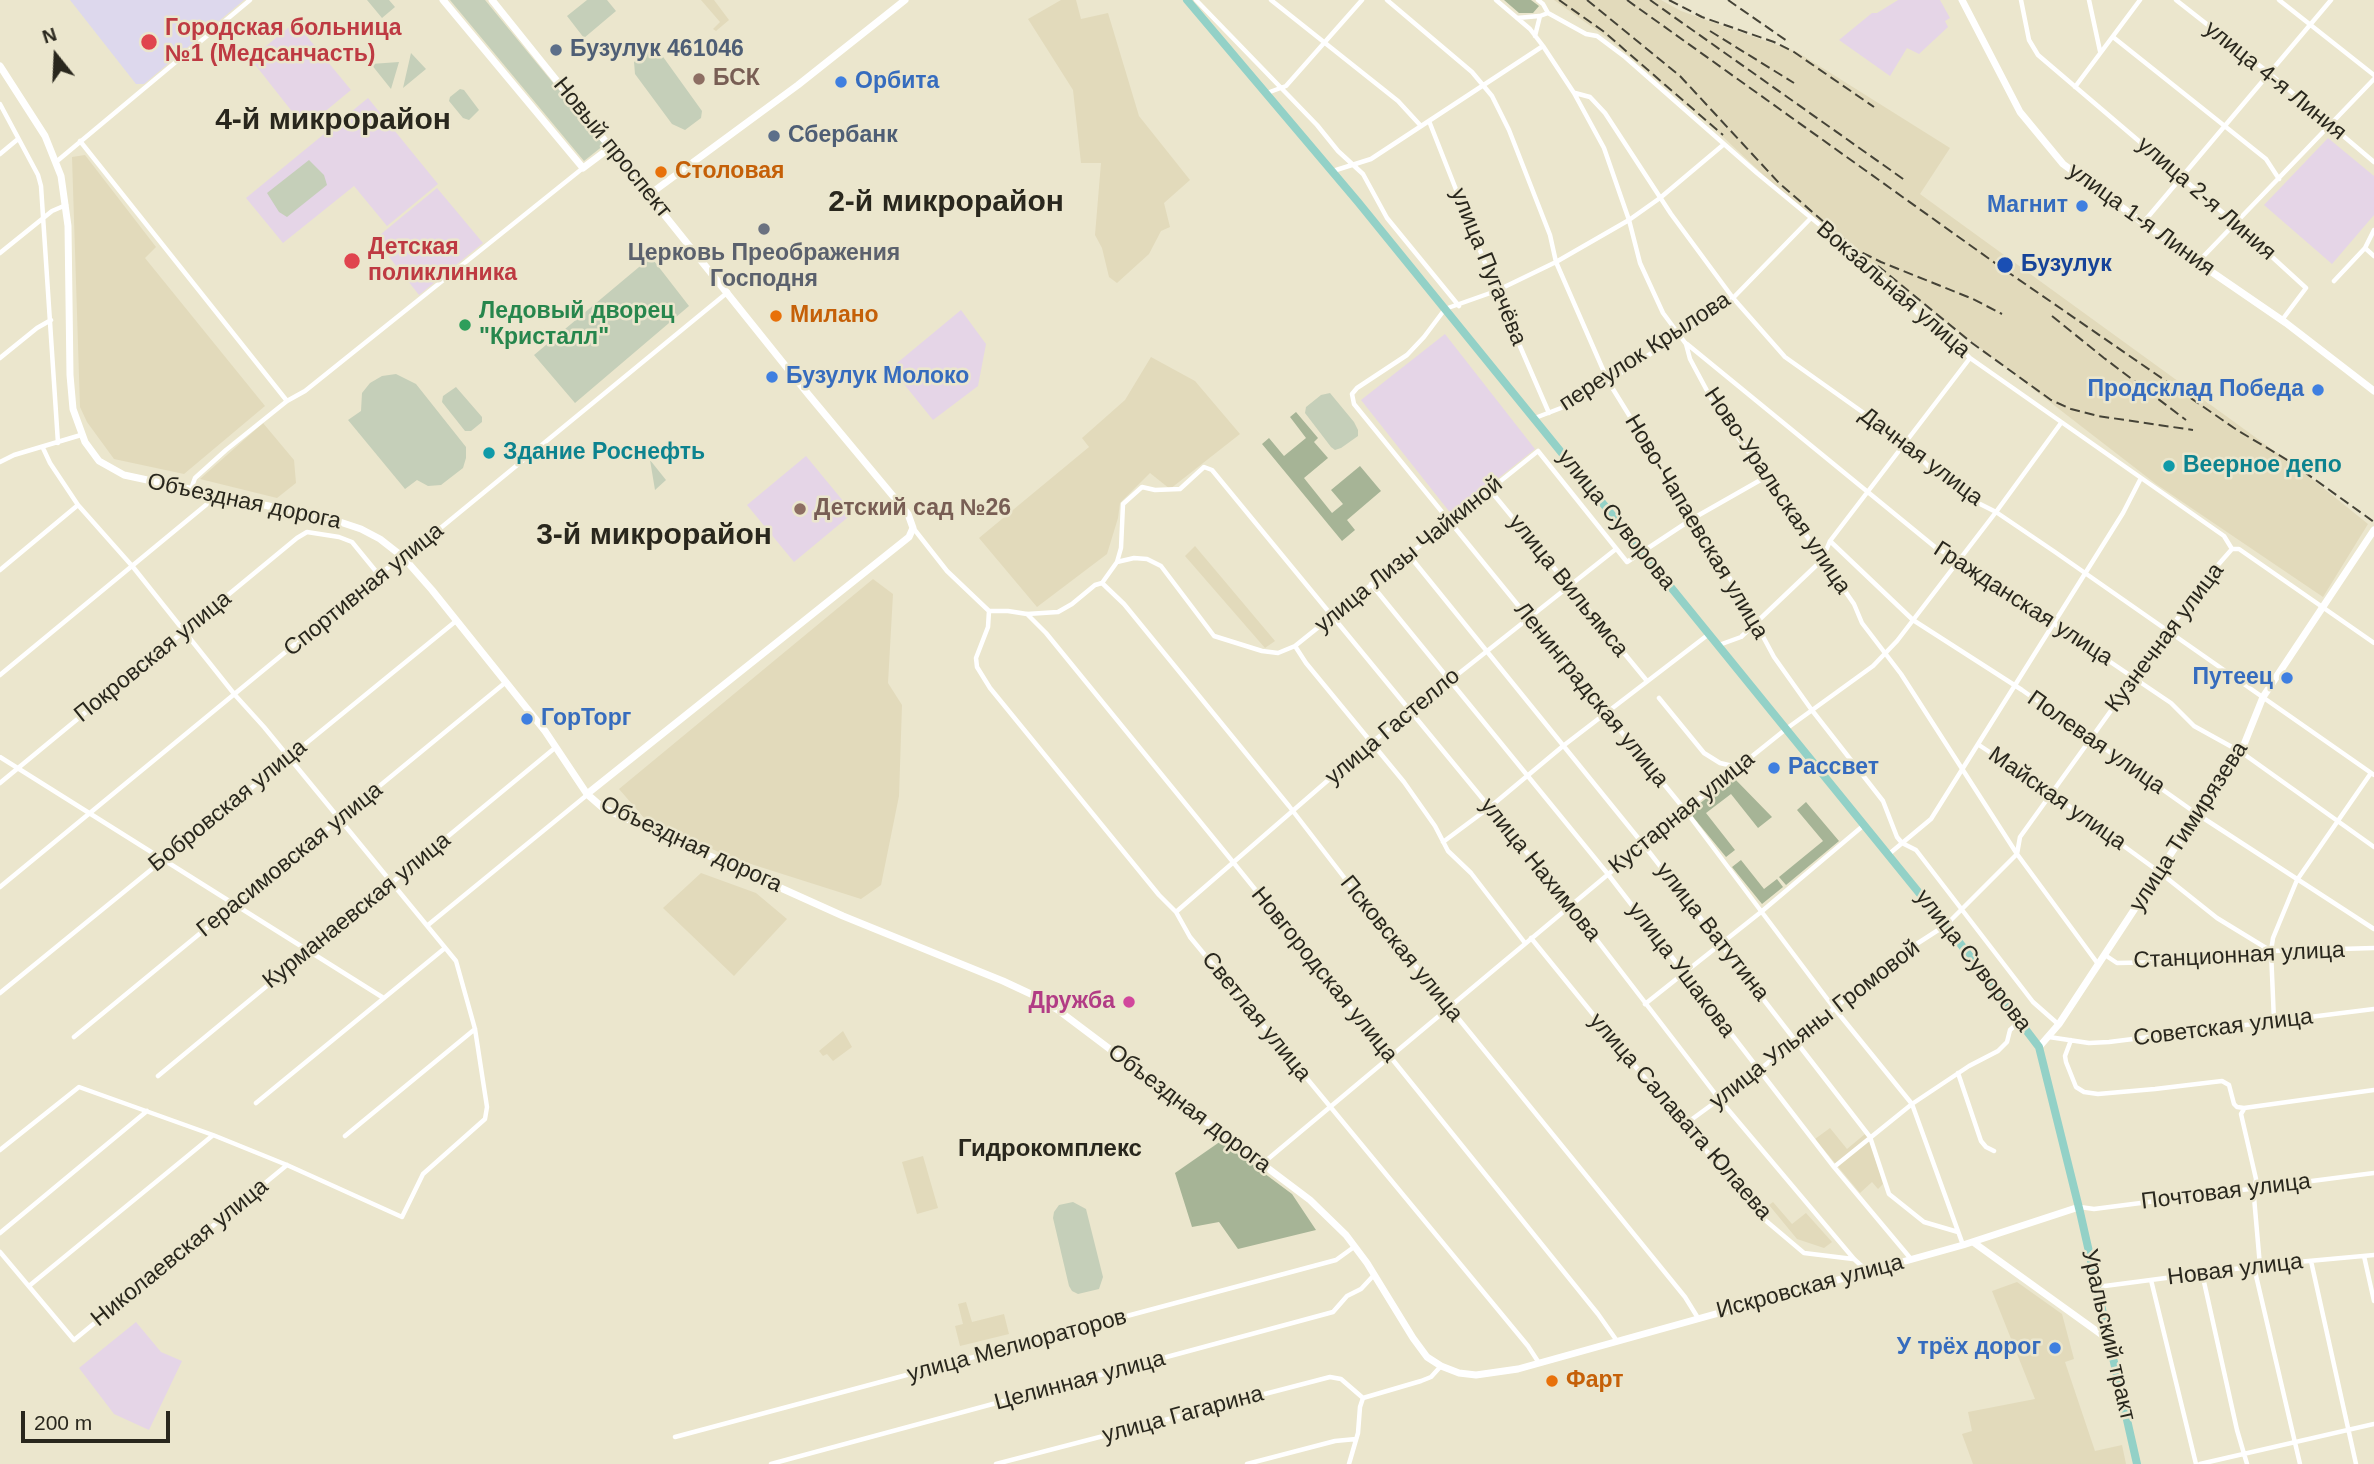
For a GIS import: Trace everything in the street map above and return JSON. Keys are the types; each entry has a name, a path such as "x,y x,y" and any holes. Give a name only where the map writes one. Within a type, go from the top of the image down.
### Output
{"main road":[{"path":"443,0 583,168 611,147"},
{"name":"Новый проспект","path":"492,0 808,394 908,514 913,528"},
{"path":"650,194 798,85 905,0"},
{"name":"улица Суворова","path":"1186,0 1332,171 1534,418 1946,925 2039,1046"},
{"name":"улица 1-я Линия","path":"1962,0 2026,121 2063,164 2142,224 2281,320 2374,391"},
{"name":"Объездная дорога","path":"0,66 45,136 56,162 66,205 73,409 81,435 94,456 114,471 348,524 371,533 403,557 457,620 556,747 587,794 603,808 843,916 1033,995 1058,1010 1310,1200 1355,1246 1427,1357 1459,1373 1476,1375 1497,1374 1540,1364"},
{"path":"587,794 909,537 913,528"},
{"name":"улица Тимирязева","path":"2039,1046 2059,1024 2158,872 2241,752 2263,697 2374,530"},
{"name":"Уральский тракт","path":"2039,1046 2079,1207 2137,1464"},
{"name":"Искровская улица","path":"1540,1364 1617,1340 1963,1245 2079,1207"},
{"path":"1973,1242 2109,1340"}],"street":[{"path":"56,162 250,0"},
{"path":"1196,0 1317,125 1351,165 1363,174 1387,218 1459,306"},
{"path":"1271,0 1398,101 1421,126"},
{"path":"1267,93 1286,86 1362,0"},
{"name":"Ново-Чапаевская улица","path":"1387,0 1472,72 1493,96 1550,236 1556,262 1608,381 1745,603 1774,657 1883,801 1897,837 1902,843 1916,850 2033,1002 2059,1024"},
{"name":"Ново-Уральская улица","path":"1496,0 1543,46 1574,93 1604,148 1629,220 1640,263 1663,313 1686,344 1690,359 1712,400 1854,604 1862,624 1901,674 2017,854 2099,965"},
{"path":"1517,18 1548,13 1538,0"},
{"name":"улица 2-я Линия","path":"2021,0 2029,40 2038,55 2235,223 2306,288 2281,320"},
{"path":"2089,0 2100,52"},
{"path":"2074,86 2140,0"},
{"name":"улица 4-я Линия","path":"2176,0 2269,73 2374,162"},
{"path":"2198,263 2374,77 2279,0"},
{"path":"2142,224 2331,0"},
{"name":"Вокзальная улица","path":"1548,13 1586,34 1597,36 1616,50 1723,145 1892,287 1939,335 1956,344 1970,358 2224,537 2232,549 2239,549 2374,643"},
{"path":"1535,36 1540,16"},
{"path":"2113,37 2266,159 2279,178"},
{"path":"1332,171 1371,159 1543,46"},
{"name":"Дачная улица","path":"1574,93 1590,97 1605,113 1660,198 1733,298 1785,357 1906,443 1930,468 1972,500 1996,512 2169,630 2373,774"},
{"path":"0,104 38,175 44,217 58,443"},
{"name":"улица Пугачёва","path":"1429,121 1496,291 1549,413"},
{"path":"0,153 18,139"},
{"path":"80,141 287,401"},
{"path":"1445,309 1496,291 1556,262 1629,220 1660,198 1723,145"},
{"path":"191,489 200,472 583,168"},
{"path":"0,253 44,217 66,205"},
{"name":"переулок Крылова","path":"1534,418 1561,408 1608,381 1733,298 1810,219"},
{"path":"2334,281 2365,248 2374,230"},
{"path":"2365,248 2374,256"},
{"name":"Спортивная улица","path":"0,887 728,292"},
{"name":"Ленинградская улица","path":"1445,309 1407,355 1357,388 1352,394 1354,404 1685,810 1834,1007 1912,1104 1963,1245"},
{"path":"0,358 51,320"},
{"name":"Гражданская улица","path":"1686,344 1935,547 1959,561 2008,600 2053,623 2171,703 2194,726 2241,752 2374,847"},
{"path":"1718,645 1741,637 1822,560 1830,541 1970,358"},
{"name":"Кустарная улица","path":"1261,1164 1607,873 1811,709 1873,666 1959,561 2061,423"},
{"path":"0,462 14,455 81,435"},
{"path":"0,1150 79,1087 213,1135 402,1217 423,1174 485,1119 487,1107 475,1028 456,961 235,695 133,567 78,505 43,448"},
{"name":"улица Лизы Чайкиной","path":"1117,562 1134,558 1147,559 1161,566 1214,636 1262,651 1278,653 1295,646 1334,616 1538,452 1616,549"},
{"name":"улица Нахимова","path":"1117,562 1121,548 1123,504 1142,487 1155,490 1180,489 1204,467 1212,470 1570,905 1720,1101 1867,1271"},
{"path":"1616,549 1628,562 1692,519 1764,478"},
{"path":"1888,854 1931,819 2123,513 2141,478"},
{"name":"улица Вильямса","path":"1490,490 1647,681"},
{"path":"0,675 219,495"},
{"path":"0,570 78,505"},
{"path":"913,528 947,571 989,611 1027,614 1058,612 1095,585 1102,583 1117,562"},
{"name":"Покровская улица","path":"0,783 307,532 352,542 379,575"},
{"name":"Полевая улица","path":"1830,541 1913,620 2015,686 2197,814 2374,929"},
{"name":"улица Гастелло","path":"1176,912 1411,710 1616,549"},
{"name":"Кузнечная улица","path":"1946,925 2017,854 2020,837 2210,574 2232,549"},
{"name":"улица Ватутина","path":"1408,554 1643,844 1870,1137 1889,1194 1924,1222 1959,1232"},
{"name":"Псковская улица","path":"1102,583 1124,604 1685,1297 1698,1318"},
{"name":"улица Ушакова","path":"1371,584 1607,873 1834,1167 1911,1259"},
{"name":"Светлая улица","path":"989,611 988,627 976,658 977,667 999,698 1159,895 1176,912 1190,937 1528,1346 1540,1364"},
{"name":"Новгородская улица","path":"1027,614 1046,633 1233,862 1617,1340"},
{"name":"Бобровская улица","path":"0,993 457,620"},
{"path":"1443,842 1709,634"},
{"path":"1295,646 1404,782 1435,826 1448,851 1471,873 1525,943"},
{"name":"Герасимовская улица","path":"74,1037 506,682"},
{"path":"1659,698 1704,753 1720,763 1738,767"},
{"name":"Майская улица","path":"1979,745 2052,793 2217,918 2271,951"},
{"name":"Курманаевская улица","path":"158,1076 307,950 556,747"},
{"path":"0,757 382,997"},
{"path":"2274,1021 2271,951 2273,938 2297,880 2373,774"},
{"path":"428,925 587,794"},
{"path":"1646,1004 1864,825"},
{"name":"улица Ульяны Громовой","path":"1684,1125 1720,1101 1898,956 1946,925"},
{"name":"улица Салавата Юлаева","path":"1531,937 1765,1220 1804,1252 1854,1259"},
{"path":"256,1103 445,948"},
{"name":"Станционная улица","path":"2105,955 2117,963 2166,962 2271,951 2374,948"},
{"name":"Советская улица","path":"2049,1037 2089,1043 2109,1042 2374,1009"},
{"path":"1834,1167 1912,1104 1958,1073 1998,1051 2007,1042 2010,1030 2020,1021"},
{"path":"345,1136 475,1028"},
{"path":"2071,1040 2065,1056 2066,1062 2076,1087 2084,1092 2098,1094 2222,1081 2229,1085 2234,1104 2244,1108 2374,1090"},
{"path":"1958,1073 1981,1141 1994,1150"},
{"path":"2244,1108 2241,1114 2256,1179 2253,1197 2257,1266 2300,1464"},
{"path":"0,1233 147,1111"},
{"path":"0,1252 29,1286 213,1135"},
{"name":"Николаевская улица","path":"29,1286 74,1340 287,1165"},
{"name":"Почтовая улица","path":"2079,1207 2094,1209 2374,1173"},
{"name":"улица Мелиораторов","path":"675,1437 1336,1260 1355,1246"},
{"name":"Новая улица","path":"2097,1287 2257,1266 2374,1255"},
{"path":"2364,1256 2374,1301"},
{"path":"2311,1261 2356,1464"},
{"path":"2202,1273 2247,1464"},
{"name":"Целинная улица","path":"771,1464 1333,1312 1347,1296 1361,1289 1375,1275"},
{"path":"2151,1280 2198,1464 2374,1424"},
{"path":"1349,1464 1363,1398 1431,1377 1441,1366"},
{"name":"улица Гагарина","path":"996,1464 1330,1377 1341,1380 1363,1398"},
{"path":"1247,1464 1356,1438"}],"shaded area":[{"name":"Городская больница №1 (Медсанчасть)","path":"70,0 244,0 144,84 136,84"},
{"path":"701,0 714,0 729,20 716,31 713,29 720,22"},
{"path":"1061,0 1076,0 1081,19 1108,13 1139,116 1190,180 1164,203 1170,227 1161,231 1149,254 1117,283 1109,277 1102,248 1095,235 1101,163 1081,163 1073,90 1028,19"},
{"path":"1554,0 1661,0 1681,11 1797,52 1950,148 1920,194 2306,474 2368,524 2323,597 2156,484 1795,205 1720,134 1609,39"},
{"path":"1898,0 1940,0 1950,18 1945,21 1948,27 1919,54 1907,48 1890,76 1839,40 1872,13 1877,13"},
{"path":"295,22 351,90 305,128 253,62 259,52"},
{"path":"368,98 438,184 387,226 354,186 283,243 246,198"},
{"path":"2328,138 2374,176 2374,215 2332,264 2264,205"},
{"path":"85,155 156,247 145,258 265,406 184,474 114,459 87,422 80,407 72,157"},
{"path":"437,188 483,243 419,295 375,239"},
{"path":"961,310 986,344 978,386 933,420 891,368"},
{"path":"1445,334 1535,449 1452,515 1361,400"},
{"path":"1151,357 1195,381 1240,434 1170,489 1150,473 1120,503 1107,554 1037,607 979,538 1089,447 1082,438 1125,400"},
{"path":"263,423 294,460 296,483 277,498 200,479"},
{"name":"Детский сад №26","path":"806,456 853,513 794,562 747,505"},
{"path":"1195,546 1275,641 1265,648 1185,556"},
{"path":"873,579 893,594 888,683 902,705 899,796 881,885 861,899 732,858 645,819 619,789"},
{"path":"701,873 756,893 787,919 734,976 663,908"},
{"path":"843,1031 852,1047 833,1061 827,1054 823,1056 819,1051"},
{"path":"1830,1128 1847,1149 1865,1134 1869,1138 1883,1184 1878,1189 1872,1182 1860,1193 1815,1139"},
{"path":"923,1156 938,1208 917,1214 902,1162"},
{"path":"1773,1202 1792,1224 1806,1213 1832,1242 1824,1248 1797,1239 1769,1205"},
{"path":"2017,1282 2062,1314 2074,1359 2065,1362 2095,1451 2122,1445 2126,1464 1973,1464 1962,1434 1972,1431 1968,1412 2035,1399 1992,1291"},
{"path":"966,1302 972,1322 1004,1314 1009,1334 960,1346 955,1326 963,1324 958,1304"},
{"path":"136,1322 161,1352 182,1361 149,1430 114,1414 79,1368"}],"green space":[{"path":"367,0 389,0 395,7 382,18"},
{"path":"450,0 485,0 604,145 584,161"},
{"path":"587,0 607,0 616,11 584,38 567,16"},
{"path":"1504,0 1531,0 1539,6 1533,13 1519,13"},
{"path":"648,52 661,54 702,111 701,118 685,130 672,124 635,74 634,62"},
{"path":"411,53 426,69 403,88"},
{"path":"399,62 391,89 371,64"},
{"path":"460,89 464,90 479,110 469,120 463,118 449,101"},
{"path":"309,160 324,175 327,185 287,217 279,212 267,193"},
{"path":"651,257 689,306 575,403 534,355"},
{"path":"396,374 416,384 466,447 463,468 441,485 428,486 417,480 405,489 348,420 361,411 362,393 370,383 382,376"},
{"path":"456,387 482,417 482,422 471,431 465,431 442,402 443,396"},
{"path":"1330,393 1358,430 1358,436 1335,450 1305,413 1306,407 1321,395"},
{"path":"1296,412 1318,438 1314,442 1328,458 1304,478 1332,513 1343,504 1331,490 1360,466 1381,491 1347,520 1355,530 1342,541 1262,444 1269,438 1284,456 1306,438 1290,417"},
{"path":"650,460 666,480 655,490"},
{"path":"1733,777 1772,817 1758,828 1731,794 1706,813 1735,850 1726,857 1689,812"},
{"path":"1806,802 1839,841 1786,885 1779,877 1823,841 1797,810"},
{"path":"1741,860 1764,889 1777,879 1783,887 1762,904 1732,867"},
{"path":"1221,1141 1292,1194 1316,1230 1238,1249 1219,1222 1192,1227 1175,1173"},
{"path":"1073,1202 1086,1209 1103,1277 1099,1289 1078,1294 1069,1286 1053,1218 1059,1205"}],"railway":[{"path":"1559,0 1603,31 1723,135"},
{"path":"1587,0 1680,76 1779,183 1855,249 2002,314"},
{"path":"1627,0 2002,268 2237,430 2289,461 2374,522"},
{"path":"1650,0 1906,181"},
{"path":"1669,0 1702,17 1774,42 1794,52 1874,107"},
{"path":"1728,0 1787,41"},
{"path":"1710,31 1794,83"},
{"path":"1878,266 1972,343 2051,400 2098,416 2193,430"},
{"path":"2052,316 2186,420"}],"place":[{"name":"Городская больница №1 (Медсанчасть)","path":"149,42"},
{"name":"Бузулук 461046","path":"556,50"},
{"name":"БСК","path":"699,79"},
{"name":"Орбита","path":"841,82"},
{"name":"Сбербанк","path":"774,136"},
{"name":"Столовая","path":"661,172"},
{"name":"Магнит","path":"2082,206"},
{"name":"Церковь Преображения Господня","path":"764,229"},
{"name":"Детская поликлиника","path":"352,261"},
{"name":"Бузулук","path":"2005,265"},
{"name":"Милано","path":"776,316"},
{"name":"Ледовый дворец \"Кристалл\"","path":"465,325"},
{"name":"Бузулук Молоко","path":"772,377"},
{"name":"Продсклад Победа","path":"2318,390"},
{"name":"Здание Роснефть","path":"489,453"},
{"name":"Веерное депо","path":"2169,466"},
{"name":"Детский сад №26","path":"800,509"},
{"name":"Путеец","path":"2287,678"},
{"name":"ГорТорг","path":"527,719"},
{"name":"Рассвет","path":"1774,768"},
{"name":"Дружба","path":"1129,1002"},
{"name":"У трёх дорог","path":"2055,1348"},
{"name":"Фарт","path":"1552,1381"}],"district":[{"name":"4-й микрорайон","path":"333,121"},
{"name":"2-й микрорайон","path":"946,203"},
{"name":"3-й микрорайон","path":"654,536"},
{"name":"Гидрокомплекс","path":"1050,1149"}]}
